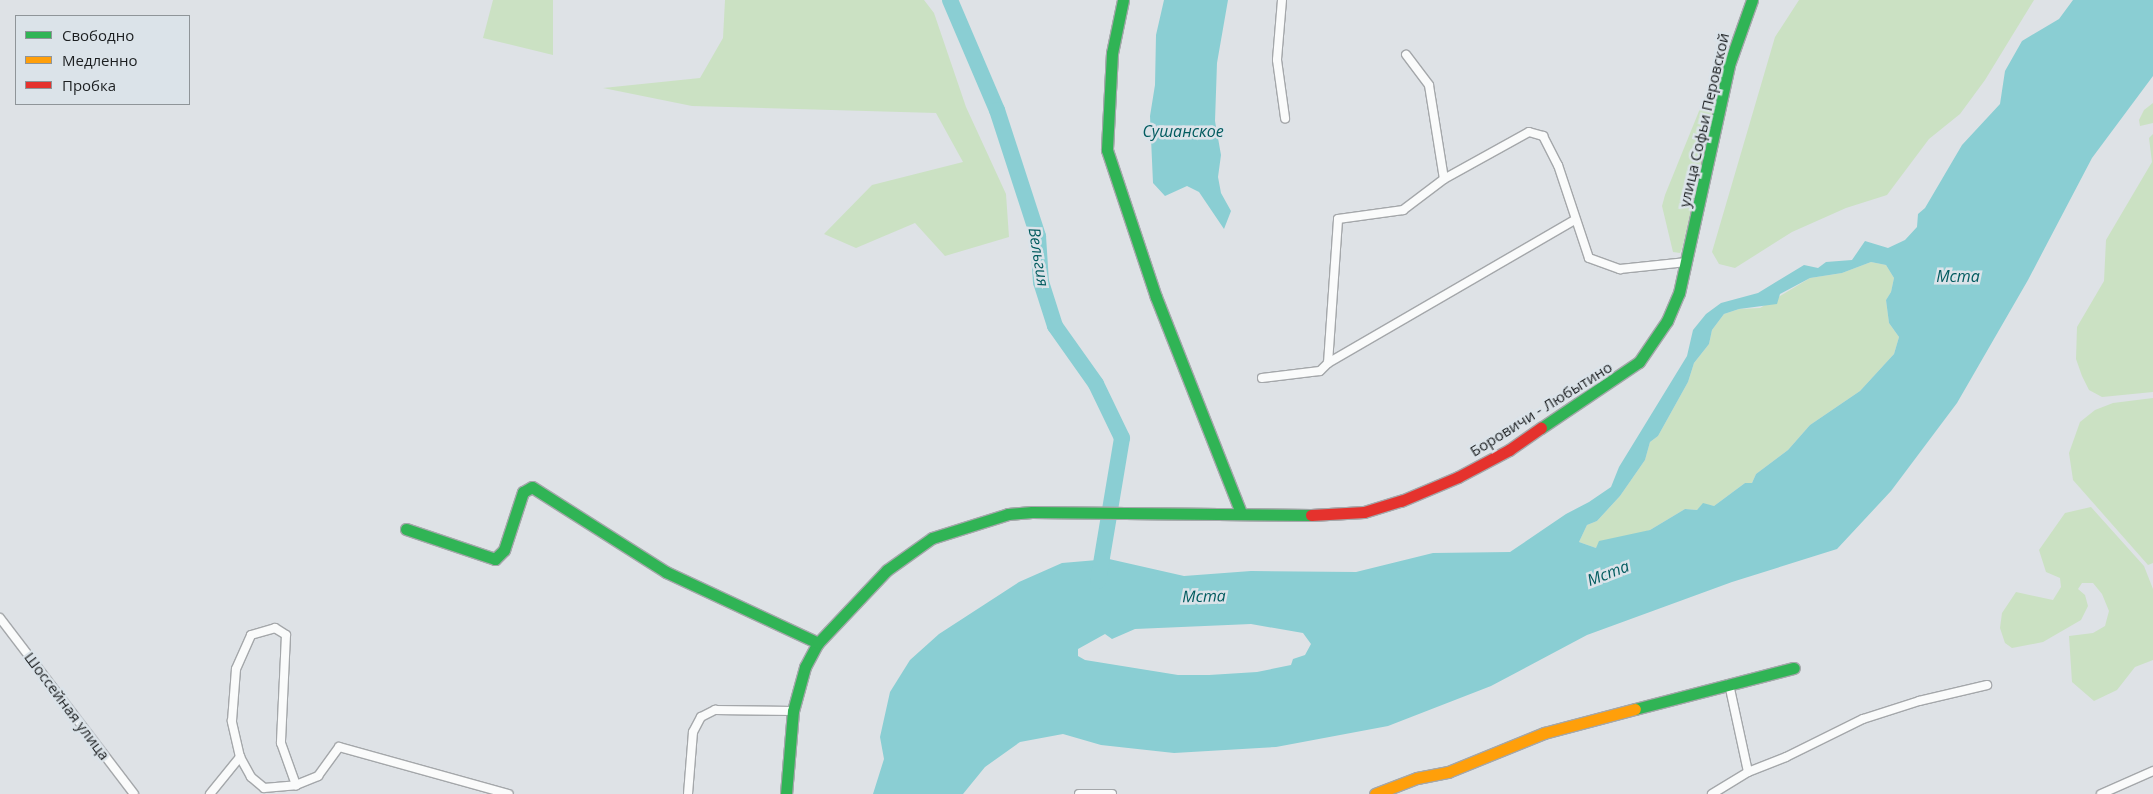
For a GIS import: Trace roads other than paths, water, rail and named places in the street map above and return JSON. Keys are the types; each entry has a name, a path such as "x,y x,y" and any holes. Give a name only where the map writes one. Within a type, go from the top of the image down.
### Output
{"street":[{"path":"1123,0 1112,53 1107,150 1156,297 1240,513"},
{"path":"1282,0 1277,60 1285,118"},
{"name":"улица Софьи Перовской","path":"1691,250 1705,168 1729,64 1752,0"},
{"path":"1406,55 1429,85 1444,179"},
{"path":"1328,363 1338,219 1403,210 1444,179 1529,132 1542,136 1558,165 1589,258 1620,269 1688,262"},
{"path":"1262,378 1320,371 1328,363 1575,220"},
{"name":"Боровичи - Любытино","path":"818,643 887,570 932,538 1008,514 1048,512 1334,515 1364,512 1401,502 1442,484 1509,450 1639,362 1667,321 1680,293 1691,250"},
{"path":"406,529 494,558 504,550 523,492 532,488 666,572 818,643 805,667 794,711 786,794"},
{"name":"Шоссейная улица","path":"0,618 134,794"},
{"path":"296,785 281,743 286,635 275,628 252,636 236,669 232,721 240,757 251,777 264,788 296,785 318,776 339,747 509,794"},
{"path":"1375,794 1417,778 1448,772 1544,733 1794,668"},
{"path":"1729,684 1748,772"},
{"path":"1712,794 1748,772 1786,757 1863,719 1918,700 1987,685"},
{"path":"688,794 693,732 701,718 715,710 794,711"},
{"path":"210,794 240,757"},
{"path":"2101,794 2153,771"},
{"path":"1080,794 1112,794"}],"water":[{"name":"Сушанское","path":"1164,0 1228,0 1217,63 1215,121 1221,155 1218,177 1221,193 1231,211 1224,229 1199,192 1187,186 1165,196 1153,183 1150,116 1155,85 1156,35"},
{"name":"Мста","path":"2073,0 2153,0 2153,76 2092,158 2028,280 1957,403 1891,491 1837,549 1732,582 1587,635 1491,686 1388,726 1276,747 1174,753 1101,745 1063,734 1020,742 985,767 963,794 873,794 884,759 880,737 890,692 910,660 939,634 1019,582 1062,563 1109,559 1184,576 1251,571 1356,572 1433,553 1510,552 1566,514 1589,502 1611,487 1619,467 1687,356 1693,330 1706,314 1721,303 1758,293 1804,265 1818,268 1826,262 1852,260 1865,241 1888,248 1905,240 1917,227 1918,214 1925,208 1962,145 2000,104 2005,71 2022,41 2059,19","holes":["1871,262 1886,265 1894,278 1891,292 1886,300 1889,323 1899,337 1894,354 1860,391 1810,425 1788,450 1756,474 1752,483 1745,483 1714,506 1703,503 1697,510 1685,509 1650,530 1599,541 1596,548 1579,542 1587,525 1597,521 1620,496 1645,460 1650,442 1658,436 1688,382 1694,363 1709,344 1712,330 1724,314 1739,309 1777,304 1780,294 1810,278 1842,273","1251,624 1303,633 1311,644 1305,655 1293,659 1291,665 1257,672 1209,675 1178,675 1085,660 1078,656 1078,649 1105,634 1112,639 1135,629"]}],"waterway":[{"name":"Вельгия","path":"950,0 997,110 1038,236 1041,282 1055,326 1096,384 1122,438 1098,581"}]}
